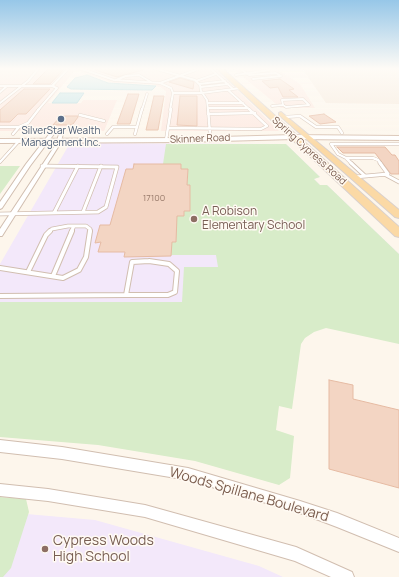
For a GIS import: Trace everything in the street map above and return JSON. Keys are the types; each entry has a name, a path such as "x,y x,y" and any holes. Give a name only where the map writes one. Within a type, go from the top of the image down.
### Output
{"main road":[{"name":"Spring Cypress Road","path":"249,95 399,233"},
{"name":"Spring Cypress Road","path":"266,101 398,213"},
{"path":"380,216 398,213"}],"street":[{"name":"Skinner Road","path":"0,134 52,134 60,138 210,131 292,135"},
{"name":"Skinner Road","path":"306,135 342,133 399,133"},
{"path":"0,207 52,134"},
{"name":"Skinner Road","path":"0,141 47,141 60,138 107,134 306,135 399,138"},
{"path":"0,234 60,138"},
{"name":"Woods Spillane Boulevard","path":"0,446 62,453 188,474 300,506 399,545"},
{"path":"0,490 48,495 145,511 296,554 347,577"}],"lane":[{"path":"0,103 11,95"},
{"path":"0,127 19,127 28,123 51,95"},
{"path":"135,134 147,95"},
{"path":"167,134 173,95"},
{"path":"203,95 208,103 210,131 261,129 267,126 255,113 234,95"},
{"path":"0,96 8,97"},
{"path":"266,101 286,107 309,105 303,99 282,100 283,105"},
{"path":"208,103 243,103"},
{"path":"208,108 249,108"},
{"path":"208,114 255,113"},
{"path":"80,115 104,121"},
{"path":"285,117 300,116 316,127 338,127 342,133"},
{"path":"13,134 19,127"},
{"path":"107,134 113,127 137,127"},
{"path":"0,162 19,141"},
{"path":"365,176 346,158 338,154 331,144 399,144"},
{"path":"346,158 373,158 378,160 388,174 386,176"},
{"path":"0,214 98,212 106,207 118,167 42,166"},
{"path":"54,213 78,166"},
{"path":"83,212 101,166"},
{"path":"355,177 386,176 399,182"},
{"path":"53,276 74,226"},
{"path":"0,268 63,278 80,270 86,257 90,229 86,226 74,226 52,229 46,235 28,272"},
{"path":"0,296 168,295 175,292 177,271 169,264 149,261 132,262 126,295"}],"shaded area":[{"path":"0,95 55,95 48,103 81,103 83,100 117,100 104,131 0,131"},
{"path":"166,95 242,95 279,131 161,131"},
{"path":"265,95 307,95 315,108 281,108"},
{"path":"320,95 399,95 399,104 326,103"},
{"name":"A Robison Elementary School","path":"70,143 286,144 320,177 314,179 320,185 327,185 399,254 399,344 336,311 0,302 0,264"},
{"path":"15,513 95,520 259,566 283,577 0,577"}],"green space":[{"path":"166,144 286,144 320,177 314,179 320,185 327,185 399,254 399,344 326,328 314,332 305,338 301,344 292,409 279,406 276,430 294,436 290,478 279,485 195,461 98,445 0,437 0,302 182,302 184,267 218,267 216,255 171,255 171,216 184,216 184,211 190,211 190,185 185,185 185,180 188,180 188,170 181,169 181,164 163,164"},
{"path":"0,166 20,166 0,194"},
{"path":"0,497 26,499 29,512 11,568 3,577 0,577"}],"water":[{"path":"58,95 83,95 77,103 52,103"}],"building":[{"path":"17,95 44,95 26,114 18,114 10,122 0,122 0,110"},
{"path":"128,95 139,95 130,124 117,124"},
{"path":"282,95 295,95 298,97 283,97"},
{"path":"154,96 164,96 158,130 146,130"},
{"path":"180,96 197,96 197,126 177,125"},
{"path":"324,114 336,122 320,124 309,116"},
{"path":"62,116 78,117 73,124 70,125 53,125"},
{"path":"337,147 385,147 392,155 395,155 399,161 399,174 391,174 375,153 343,153"},
{"path":"134,164 181,164 181,169 188,169 187,185 190,185 190,211 184,211 184,216 177,216 176,242 172,242 171,256 124,257 125,252 98,252 101,242 95,243 100,225 110,225 126,169 133,169"},
{"path":"329,380 353,385 353,399 399,410 399,488 329,469"}],"place":[{"name":"SilverStar Wealth Management Inc.","path":"61,119"},
{"name":"A Robison Elementary School","path":"194,219"},
{"name":"Cypress Woods High School","path":"45,549"}]}
